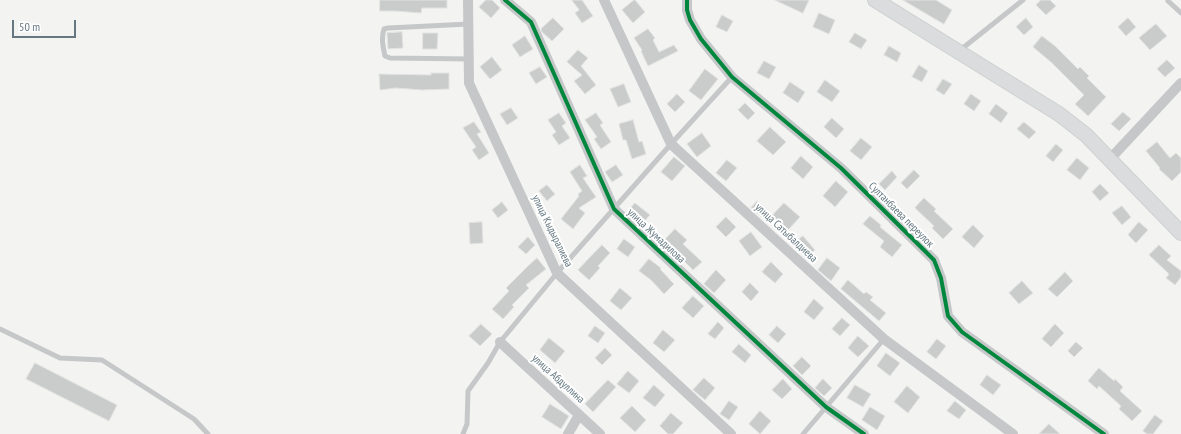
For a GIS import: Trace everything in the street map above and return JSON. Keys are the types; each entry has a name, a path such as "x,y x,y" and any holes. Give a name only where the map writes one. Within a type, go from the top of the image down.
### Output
{"main road":[{"path":"882,2 958,52 1059,114 1086,135 1181,233"}],"street":[{"name":"улица Кыдыралиева","path":"468,0 469,83 557,273 731,434"},
{"name":"улица Жумадилова","path":"505,0 531,22 614,209 826,407 864,434"},
{"name":"улица Сатыбалдиева","path":"604,0 671,144 884,339 1013,434"},
{"name":"Султанбаева переулок","path":"687,0 687,10 690,20 701,39 732,77 841,168 934,260 941,278 948,316 962,332 1104,434"},
{"path":"1110,159 1181,83"},
{"name":"улица Абдуллина","path":"500,342 600,434"},
{"path":"568,434 579,415"}],"lane":[{"path":"958,52 1023,0"},
{"path":"1168,1 1181,13"},
{"path":"469,24 388,28 384,29 382,35 382,46 385,56 390,58 469,59"},
{"path":"463,434 467,424 468,390 488,363 500,342 557,273 732,77"},
{"path":"0,329 60,358 102,360 194,420 208,434"},
{"path":"803,434 884,339"}],"building":[{"path":"380,0 447,0 447,8 422,8 421,13 380,11"},
{"path":"486,0 492,0 500,8 491,18 479,7"},
{"path":"572,0 582,0 593,16 582,23 575,13 579,10"},
{"path":"634,0 645,12 633,23 622,10"},
{"path":"775,0 809,0 803,13"},
{"path":"903,0 936,0 952,10 944,24"},
{"path":"1041,0 1050,0 1056,6 1046,15 1036,5"},
{"path":"819,13 835,20 829,34 813,27"},
{"path":"722,15 733,21 727,32 716,27"},
{"path":"553,18 564,29 552,41 542,32 541,29"},
{"path":"1026,18 1033,27 1024,35 1016,27"},
{"path":"1128,18 1136,27 1126,36 1118,27"},
{"path":"1156,24 1167,36 1150,50 1139,38"},
{"path":"648,29 655,38 653,40 659,52 674,45 678,51 648,66 641,51 642,50 634,38"},
{"path":"402,32 403,48 388,49 387,33"},
{"path":"423,33 438,33 437,49 423,49"},
{"path":"855,33 867,40 861,49 849,42"},
{"path":"525,36 533,49 520,57 512,45"},
{"path":"1042,36 1055,46 1078,69 1080,67 1089,76 1087,78 1106,97 1088,116 1075,104 1084,95 1052,63 1033,47"},
{"path":"889,46 901,53 897,62 884,55"},
{"path":"578,50 588,58 581,66 596,85 585,94 574,81 582,75 567,62"},
{"path":"492,57 502,70 490,79 480,67"},
{"path":"1167,60 1175,68 1165,77 1157,69"},
{"path":"764,61 776,67 769,79 757,73"},
{"path":"919,65 928,71 922,82 912,77"},
{"path":"540,67 547,77 536,84 529,73"},
{"path":"705,69 718,79 701,100 689,91"},
{"path":"431,73 449,73 449,89 422,90 396,88 380,90 379,74 431,75"},
{"path":"943,79 952,84 944,95 936,90"},
{"path":"825,80 840,91 832,102 817,92"},
{"path":"790,82 805,92 798,103 783,93"},
{"path":"624,84 631,102 618,107 610,89"},
{"path":"677,94 685,102 675,112 667,104"},
{"path":"971,94 981,101 974,111 964,104"},
{"path":"745,103 755,113 748,120 738,110"},
{"path":"996,104 1008,113 1001,123 989,114"},
{"path":"511,108 518,118 507,125 500,114"},
{"path":"1123,112 1131,119 1119,131 1111,124"},
{"path":"559,113 566,123 562,126 570,138 559,145 552,135 556,132 548,120"},
{"path":"596,113 603,123 600,125 611,142 601,149 594,139 597,137 585,120"},
{"path":"832,118 844,129 836,138 824,127"},
{"path":"633,120 639,142 642,141 646,154 632,159 626,140 623,140 619,124"},
{"path":"474,122 481,132 477,134 489,153 479,160 472,150 476,147 463,128"},
{"path":"1024,122 1036,132 1029,139 1017,129"},
{"path":"770,127 786,142 773,155 757,141"},
{"path":"702,133 711,146 697,157 687,144"},
{"path":"861,138 872,147 861,160 850,151"},
{"path":"1157,142 1170,158 1176,153 1181,158 1181,172 1172,181 1159,169 1160,168 1146,151"},
{"path":"1056,144 1063,150 1053,162 1046,156"},
{"path":"801,156 813,167 803,179 791,168"},
{"path":"674,157 685,166 672,181 661,172"},
{"path":"1077,158 1089,168 1080,180 1067,170"},
{"path":"727,160 737,168 726,181 716,173"},
{"path":"580,165 587,176 583,178 596,197 579,208 585,213 573,229 561,219 579,196 578,194 582,191 570,172"},
{"path":"616,165 623,175 612,182 605,172"},
{"path":"914,170 920,176 907,189 901,183"},
{"path":"892,171 897,177 885,190 879,184"},
{"path":"836,181 848,192 835,207 823,196"},
{"path":"1100,184 1109,193 1100,201 1092,192"},
{"path":"547,185 555,194 547,201 539,191"},
{"path":"924,198 936,209 934,211 953,229 943,239 932,228 934,226 915,208"},
{"path":"757,201 767,209 761,217 751,208"},
{"path":"502,202 508,210 498,218 492,210"},
{"path":"635,203 650,215 641,225 627,212"},
{"path":"784,203 800,217 788,230 772,216"},
{"path":"1122,206 1131,217 1122,225 1112,213"},
{"path":"870,216 881,225 880,227 902,245 892,257 880,247 884,241 863,224"},
{"path":"726,217 736,227 726,237 716,227"},
{"path":"482,222 483,243 470,244 469,223"},
{"path":"1139,222 1148,230 1136,243 1128,235"},
{"path":"973,225 984,236 974,248 962,237"},
{"path":"675,229 687,240 683,244 702,262 693,270 675,252 672,255 661,244"},
{"path":"751,232 762,247 750,256 739,241"},
{"path":"803,236 815,250 805,258 793,244"},
{"path":"528,237 535,245 526,254 518,247"},
{"path":"624,239 635,247 628,257 617,249"},
{"path":"602,245 610,253 598,266 600,268 589,280 578,270"},
{"path":"1159,245 1171,256 1167,260 1181,271 1181,277 1175,285 1166,278 1169,274 1149,255"},
{"path":"537,258 546,269 526,285 529,288 512,305 514,307 503,319 492,309 509,291 506,288"},
{"path":"827,258 840,268 831,281 818,270"},
{"path":"649,259 661,268 660,269 674,284 664,294 651,280 639,271"},
{"path":"771,262 783,274 775,283 762,272"},
{"path":"716,270 726,280 714,293 704,284"},
{"path":"1065,272 1073,281 1057,297 1048,289"},
{"path":"848,280 864,294 866,292 873,297 870,300 886,313 879,321 841,289"},
{"path":"1022,281 1033,293 1019,304 1009,293"},
{"path":"750,283 759,292 751,301 742,292"},
{"path":"620,288 632,298 621,310 610,301"},
{"path":"693,296 704,306 693,318 682,308"},
{"path":"814,299 824,308 814,320 804,312"},
{"path":"842,318 850,325 840,336 832,329"},
{"path":"718,322 724,328 715,339 708,334"},
{"path":"481,324 492,334 480,346 469,336"},
{"path":"1055,324 1064,333 1051,347 1042,339"},
{"path":"595,326 605,333 598,343 588,336"},
{"path":"777,326 786,334 778,343 769,335"},
{"path":"663,330 675,340 664,352 653,343"},
{"path":"858,336 869,346 858,357 848,348"},
{"path":"549,338 565,351 555,363 540,350"},
{"path":"937,339 946,346 936,359 927,352"},
{"path":"1076,342 1083,348 1074,357 1068,351"},
{"path":"739,344 751,355 745,363 732,352"},
{"path":"605,348 612,355 602,365 595,358"},
{"path":"886,353 900,363 890,376 877,366"},
{"path":"802,357 811,366 802,375 793,366"},
{"path":"35,363 117,405 109,421 26,379"},
{"path":"1099,368 1114,381 1115,379 1123,387 1120,391 1142,411 1132,421 1119,409 1121,406 1099,386 1097,389 1088,381"},
{"path":"628,371 639,381 629,393 617,384"},
{"path":"987,375 1001,385 993,395 980,385"},
{"path":"704,378 715,388 705,400 693,390"},
{"path":"783,379 792,389 782,399 772,390"},
{"path":"823,379 832,388 824,396 815,388"},
{"path":"608,380 616,387 593,412 585,404"},
{"path":"654,385 665,395 655,407 643,398"},
{"path":"855,385 871,394 863,407 847,398"},
{"path":"907,386 920,397 908,413 894,402"},
{"path":"729,401 738,407 729,420 720,414"},
{"path":"955,401 966,410 959,419 947,411"},
{"path":"550,404 569,416 561,429 542,417"},
{"path":"632,406 646,420 635,432 620,418"},
{"path":"870,407 885,416 877,430 862,420"},
{"path":"760,411 771,421 760,434 749,424"},
{"path":"671,413 683,423 673,434 668,434 660,426"},
{"path":"1155,415 1163,421 1153,434 1147,434 1143,431"},
{"path":"1049,424 1060,434 1039,434"}],"cycle path":[{"path":"505,0 531,22 614,209 826,407 864,434"},
{"path":"687,0 687,10 690,20 701,39 732,77 841,168 934,260 941,278 948,316 962,332 1104,434"}]}
